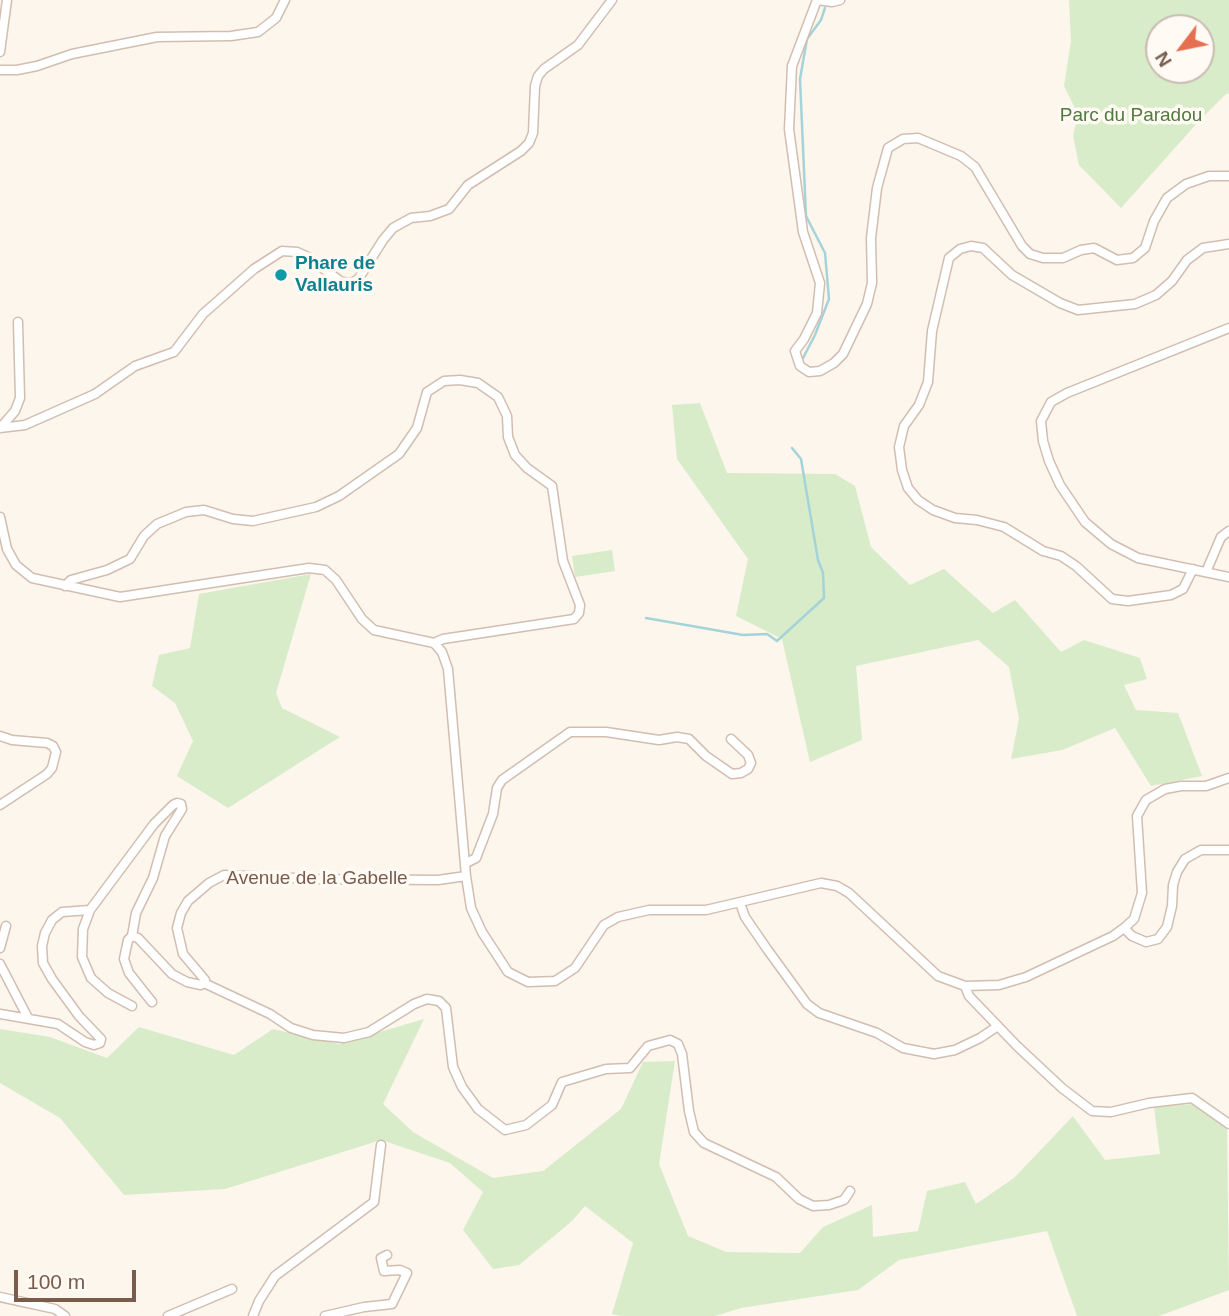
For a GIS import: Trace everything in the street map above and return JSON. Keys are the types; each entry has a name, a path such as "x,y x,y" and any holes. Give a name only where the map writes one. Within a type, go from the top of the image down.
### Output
{"street":[{"path":"0,52 7,0"},
{"path":"0,69 27,68 72,54 157,37 232,36 258,32 276,18 285,0"},
{"path":"0,428 25,425 95,394 135,366 174,352 203,314 254,269 282,251 297,252 340,281 354,282 393,229 411,218 430,216 449,209 468,185 529,143 533,133 535,86 538,76 578,46 612,0"},
{"path":"840,0 817,0 792,66 789,129 803,232 820,283 817,313 795,351 800,366 809,372 820,371 843,354 867,304 872,283 871,238 877,188 888,148 903,139 918,138 961,156 975,167 1022,246 1030,254 1043,258 1063,258 1094,248 1117,260 1133,258 1145,248 1154,221 1167,198 1186,184 1209,176 1229,176"},
{"path":"1193,569 1183,589 1171,595 1128,601 1112,599 1061,556 1043,551 1004,527 955,518 933,510 918,500 908,488 901,470 899,447 904,426 919,405 928,382 932,331 949,258 960,249 971,246 983,248 1012,275 1060,303 1078,310 1135,304 1156,295 1172,281 1187,260 1203,248 1229,244"},
{"path":"0,428 15,411 20,398 18,322"},
{"path":"1229,328 1067,393 1051,402 1041,421 1043,441 1060,485 1086,522 1111,544 1138,558 1229,577"},
{"path":"65,586 71,580 107,570 130,559 144,536 156,524 186,512 204,510 233,519 253,520 316,507 339,496 399,454 417,428 427,392 444,381 460,380 478,383 498,397 507,416 508,437 515,455 527,468 552,486 563,561 580,605 579,613 574,619 443,639 434,643"},
{"path":"0,517 6,549 16,565 32,578 120,597 209,581 309,568 325,570 336,580 362,619 374,630 434,643 442,652 448,669 471,908 482,932 508,972 528,982 555,981 575,968 604,926 618,917 649,910 706,909 821,883 837,886 849,893 938,976 965,986 999,985 1026,977 1113,936 1124,928 1133,919 1142,893 1137,816 1146,800 1166,789 1206,786 1229,778"},
{"path":"1206,572 1221,537 1229,531"},
{"path":"466,863 476,858 493,814 497,788 502,780 570,732 606,732 659,740 689,738 706,756 732,774 741,773 748,769 751,763 748,755 731,739"},
{"path":"0,736 19,741 40,741 53,746 56,752 52,768 47,774 0,805"},
{"path":"132,1006 108,993 92,978 82,957 83,929 90,910 154,824 173,805 181,804 182,809 165,836 153,878 136,914 132,936 125,946 124,959 130,973 152,1002"},
{"path":"1124,928 1132,936 1146,942 1158,939 1167,927 1173,885 1185,859 1201,850 1229,850"},
{"name":"Avenue de la Gabelle","path":"203,984 205,980 183,954 177,928 188,901 224,874 318,879 438,880 466,876"},
{"path":"740,903 745,917 767,949 807,1004 819,1013 877,1033 903,1048 934,1054 955,1050 998,1026"},
{"path":"0,1014 58,1024 85,1042 100,1044 101,1038 79,1016 43,963 42,946 52,920 62,912 90,910"},
{"path":"0,948 6,926"},
{"path":"132,936 172,974 187,982 203,984 270,1014 290,1028 313,1035 344,1038 369,1032 414,1004 427,999 439,1001 446,1008 453,1067 462,1087 478,1109 505,1130 526,1125 552,1105 562,1082 606,1069 630,1068 648,1046 670,1040 678,1044 682,1054 694,1132 704,1143 776,1177 799,1199 813,1206 830,1205 844,1200 850,1191"},
{"path":"0,964 27,1018"},
{"path":"965,986 969,996 998,1026 1062,1088 1092,1111 1111,1112 1149,1103 1192,1098 1229,1124"},
{"path":"253,1316 275,1276 374,1202 381,1145"},
{"path":"325,1316 392,1304 407,1273 400,1270 384,1271 382,1258 387,1255"},
{"path":"168,1316 232,1289"},
{"path":"0,1297 55,1310 65,1316"}],"green space":[{"name":"Parc du Paradou","path":"1069,0 1229,0 1229,94 1200,120 1121,208 1079,165 1073,136 1078,114 1064,86 1071,41"},
{"path":"700,403 727,473 835,474 855,486 871,547 910,585 944,569 993,613 1015,600 1061,652 1084,640 1140,658 1147,679 1124,685 1136,710 1178,713 1202,776 1151,786 1115,728 1062,750 1011,759 1019,719 1009,667 978,640 856,666 862,740 810,762 782,639 736,616 748,559 677,459 672,405"},
{"path":"612,550 615,571 575,577 572,556"},
{"path":"311,574 276,693 282,708 340,737 228,808 177,776 193,741 175,703 152,686 159,655 190,648 199,594"},
{"path":"424,1019 383,1104 413,1132 493,1178 543,1171 621,1109 643,1062 675,1061 659,1164 688,1236 726,1252 800,1253 823,1227 872,1205 873,1237 918,1231 927,1191 965,1182 976,1204 1014,1178 1073,1116 1105,1160 1160,1154 1154,1107 1195,1104 1227,1128 1229,1290 1159,1316 1077,1316 1047,1231 899,1260 858,1290 741,1308 715,1316 621,1316 612,1314 633,1243 585,1206 571,1222 519,1265 493,1269 463,1230 483,1192 450,1163 381,1140 225,1189 124,1195 60,1118 0,1083 0,1029 50,1037 107,1058 139,1027 234,1055 273,1029 339,1044"}],"waterway":[{"path":"802,360 829,299 825,253 806,216 800,79 807,39 821,20 825,8"},
{"path":"646,618 743,635 767,634 777,641 824,598 823,573 818,560 801,459 792,448"}],"place":[{"name":"Phare de Vallauris","path":"281,275"}]}
